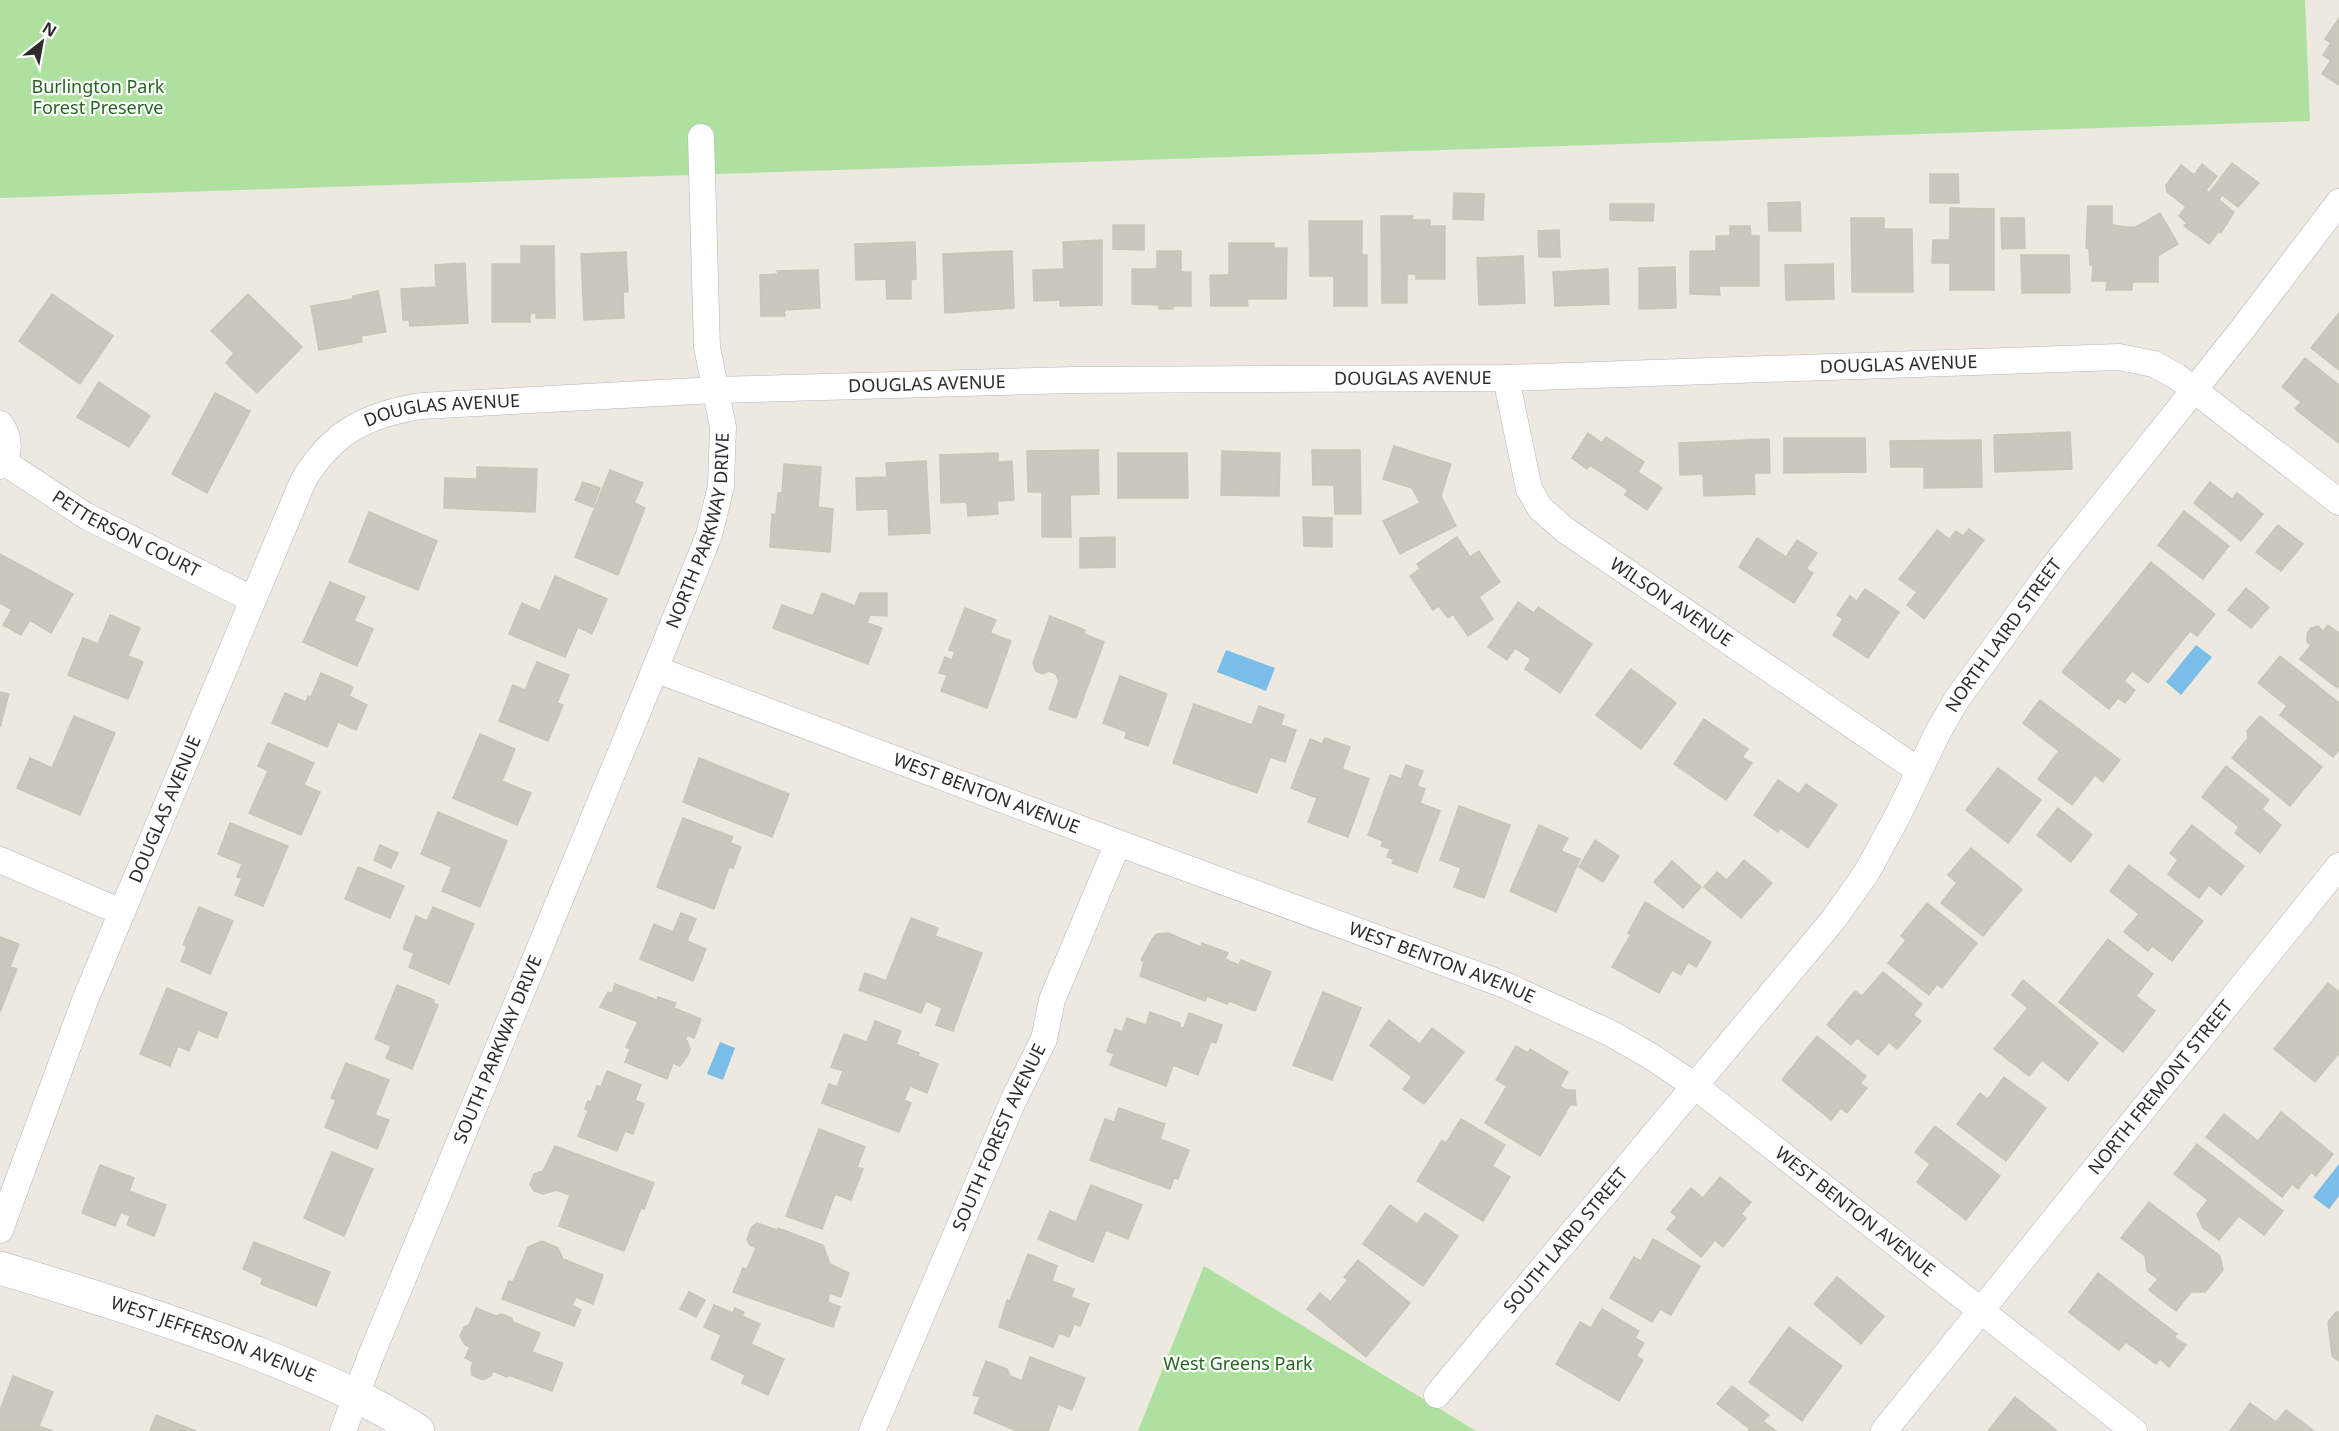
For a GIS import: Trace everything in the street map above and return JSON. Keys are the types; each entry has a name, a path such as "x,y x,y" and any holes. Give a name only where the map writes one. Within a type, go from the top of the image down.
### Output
{"street":[{"name":"NORTH PARKWAY DRIVE","path":"656,669 709,535 721,486 723,427 707,347 701,136"},
{"name":"NORTH LAIRD STREET","path":"1695,1086 1833,920 1867,872 1899,813 1918,770 1957,699 2053,567 2195,389 2339,202"},
{"name":"DOUGLAS AVENUE","path":"0,1230 85,1000 303,481 327,448 348,430 391,411 422,406 715,390 1073,381 1506,378 2119,357 2154,364 2195,389 2339,502"},
{"name":"WILSON AVENUE","path":"1506,378 1529,489 1540,508 1574,537 1918,770"},
{"name":"PETTERSON COURT","path":"0,424 8,440 8,452 2,464 86,516 252,599"},
{"name":"WEST BENTON AVENUE","path":"656,669 1118,843 1505,985 1610,1033 1653,1057 1695,1086 2134,1431"},
{"name":"SOUTH PARKWAY DRIVE","path":"344,1431 370,1358 656,669"},
{"name":"SOUTH FOREST AVENUE","path":"872,1431 1013,1101 1044,1039 1052,1000 1118,843"},
{"path":"0,860 121,912"},
{"name":"NORTH FREMONT STREET","path":"1884,1431 1981,1310 2330,894 2339,866"},
{"name":"SOUTH LAIRD STREET","path":"1437,1395 1695,1086"},
{"name":"WEST JEFFERSON AVENUE","path":"0,1268 141,1311 232,1343 357,1395 418,1431"}],"green space":[{"name":"Burlington Park Forest Preserve","path":"0,0 2305,0 2310,121 0,198"},
{"name":"West Greens Park","path":"1204,1266 1476,1431 1138,1431"}],"water":[{"path":"2196,645 2212,657 2181,695 2166,682"},
{"path":"1226,650 1275,668 1266,691 1217,672"},
{"path":"720,1042 735,1048 723,1080 707,1074"},
{"path":"2339,1164 2339,1196 2329,1209 2313,1197"}],"building":[{"path":"2339,18 2339,85 2322,74 2331,60 2323,55 2331,43 2325,39"},
{"path":"2232,163 2259,183 2238,207 2222,195 2219,200 2234,212 2221,233 2219,231 2209,244 2184,226 2187,223 2179,216 2186,207 2167,192 2166,185 2181,165 2194,175 2202,164 2217,176 2206,190 2209,193"},
{"path":"1930,174 1958,174 1959,203 1930,203"},
{"path":"1454,193 1484,194 1483,220 1453,219"},
{"path":"1800,202 1801,231 1769,231 1768,203"},
{"path":"1610,204 1654,204 1653,221 1610,220"},
{"path":"2088,206 2112,206 2112,225 2127,227 2136,227 2160,213 2178,244 2158,256 2158,282 2132,282 2132,290 2106,290 2107,281 2092,281 2093,265 2090,265 2089,248 2086,248"},
{"path":"1950,208 1994,209 1994,290 1950,290 1950,263 1932,263 1933,240 1950,240"},
{"path":"1381,216 1413,216 1412,220 1430,220 1430,226 1445,226 1445,279 1416,279 1416,274 1407,274 1407,303 1382,303"},
{"path":"1851,218 1884,218 1884,229 1912,229 1913,292 1852,292"},
{"path":"2001,218 2024,218 2025,248 2002,249"},
{"path":"1309,221 1362,221 1362,255 1367,255 1367,306 1334,306 1334,276 1310,276"},
{"path":"1113,225 1144,225 1144,250 1113,249"},
{"path":"1730,226 1750,226 1751,236 1759,236 1759,286 1719,286 1720,295 1690,294 1690,251 1716,251 1716,236 1730,236"},
{"path":"1559,230 1560,257 1539,257 1538,231"},
{"path":"1102,240 1102,305 1060,306 1060,300 1034,301 1033,270 1064,269 1063,242"},
{"path":"915,242 916,279 911,280 911,299 887,299 886,279 856,280 855,244"},
{"path":"1229,243 1274,243 1274,248 1287,248 1286,299 1247,299 1248,306 1211,306 1210,275 1229,275"},
{"path":"521,246 554,246 555,318 536,318 536,313 530,313 530,322 492,322 492,264 521,264"},
{"path":"1012,251 1014,308 945,313 943,254"},
{"path":"1157,251 1181,251 1181,272 1191,272 1191,306 1159,309 1159,305 1132,304 1132,269 1157,269"},
{"path":"626,252 628,292 623,292 624,318 584,320 581,254"},
{"path":"2021,255 2069,255 2070,293 2022,293"},
{"path":"1523,256 1525,303 1479,305 1477,258"},
{"path":"465,263 468,323 410,326 409,320 403,320 401,289 436,287 435,265"},
{"path":"1833,264 1834,299 1786,300 1785,265"},
{"path":"1675,267 1676,308 1639,309 1639,268"},
{"path":"1608,269 1609,304 1555,306 1553,272"},
{"path":"818,270 820,308 784,310 785,316 761,316 760,275 778,274 777,271"},
{"path":"378,291 386,332 361,336 362,342 319,350 311,306 353,299 353,296"},
{"path":"52,294 113,336 80,384 19,341"},
{"path":"248,294 302,347 257,393 226,363 234,353 211,331"},
{"path":"2339,313 2339,370 2311,348"},
{"path":"2305,358 2339,385 2339,443 2295,409 2301,402 2282,387"},
{"path":"99,382 150,416 129,447 77,417"},
{"path":"215,393 250,411 207,493 172,474"},
{"path":"2070,432 2072,469 1995,472 1994,435"},
{"path":"1588,433 1602,443 1606,437 1644,462 1638,472 1662,488 1647,510 1625,495 1628,490 1590,465 1587,469 1572,458"},
{"path":"1784,438 1865,438 1866,472 1784,473"},
{"path":"1769,439 1770,473 1754,473 1755,494 1704,496 1703,474 1680,475 1679,443"},
{"path":"1981,440 1982,487 1924,488 1924,467 1891,467 1890,441"},
{"path":"1394,446 1451,464 1441,496 1456,526 1400,554 1383,521 1420,503 1412,488 1383,479"},
{"path":"1098,450 1099,494 1070,495 1071,537 1042,537 1042,492 1028,492 1027,451"},
{"path":"1312,450 1360,450 1361,514 1335,514 1334,485 1313,485"},
{"path":"1222,451 1280,453 1279,496 1221,495"},
{"path":"998,453 998,462 1012,461 1014,500 997,501 998,514 968,516 967,502 941,503 940,455"},
{"path":"1118,453 1187,453 1188,498 1118,498"},
{"path":"926,461 930,533 889,535 888,509 857,510 856,478 887,477 886,463"},
{"path":"784,464 821,467 818,507 833,509 830,552 770,547 772,514 776,515 778,493 782,493"},
{"path":"477,467 537,469 535,512 444,508 445,478 477,479"},
{"path":"610,470 643,483 634,503 645,508 618,575 575,557"},
{"path":"583,482 600,488 593,507 575,500"},
{"path":"2210,482 2232,499 2237,493 2263,514 2241,541 2194,503"},
{"path":"2184,511 2229,546 2203,579 2158,545"},
{"path":"369,512 437,541 418,590 349,562"},
{"path":"1303,517 1332,518 1332,547 1304,546"},
{"path":"2278,525 2303,544 2281,571 2256,552"},
{"path":"1969,529 1984,540 1924,619 1907,605 1917,592 1899,579 1937,530 1949,539 1956,531 1963,536"},
{"path":"1115,537 1115,567 1080,568 1080,538"},
{"path":"1457,537 1470,557 1479,551 1500,582 1479,597 1493,619 1468,636 1453,614 1448,618 1439,606 1433,610 1410,576 1420,569 1417,564"},
{"path":"1757,538 1786,557 1797,540 1817,553 1806,569 1813,573 1794,603 1739,567"},
{"path":"0,554 73,594 51,633 30,620 21,635 3,625 12,610 0,603"},
{"path":"2151,562 2215,614 2197,636 2190,631 2148,683 2132,671 2124,681 2135,690 2125,703 2118,698 2109,709 2062,672"},
{"path":"555,576 607,599 592,634 578,627 565,657 509,634 522,603 540,611"},
{"path":"330,582 365,597 354,621 373,629 357,666 303,642"},
{"path":"2246,588 2269,607 2251,628 2228,610"},
{"path":"1865,589 1899,612 1868,658 1833,635 1843,619 1837,615 1850,596 1857,601"},
{"path":"822,593 855,606 860,593 887,593 887,616 870,615 867,623 882,628 868,664 773,628 782,605 813,616"},
{"path":"1518,602 1534,613 1538,607 1592,644 1560,693 1525,669 1531,659 1515,648 1507,660 1488,647"},
{"path":"965,608 996,620 990,633 1011,641 987,708 941,691 947,675 939,673 945,657 952,660 955,652 949,650"},
{"path":"110,615 140,628 128,656 143,662 128,699 68,675 83,638 98,644"},
{"path":"1050,616 1085,630 1084,634 1104,642 1076,718 1049,709 1059,681 1056,674 1049,671 1043,674 1036,671 1033,663"},
{"path":"2328,625 2339,633 2339,685 2337,688 2300,659 2311,645 2307,642 2307,634 2311,628 2318,626 2323,631"},
{"path":"2280,656 2339,703 2339,750 2333,757 2280,715 2287,706 2258,683"},
{"path":"537,662 569,675 557,703 563,705 548,741 499,721 513,685 525,690"},
{"path":"1631,669 1676,703 1641,749 1596,715"},
{"path":"321,673 353,687 349,696 367,705 356,730 338,722 327,747 272,723 285,693 306,702 308,696 311,697"},
{"path":"1120,676 1167,694 1148,746 1125,738 1127,732 1103,723"},
{"path":"0,692 9,694 0,727"},
{"path":"2040,700 2120,760 2103,782 2095,775 2072,805 2038,779 2059,751 2023,723"},
{"path":"1194,704 1252,725 1259,706 1284,715 1281,725 1296,730 1285,762 1270,757 1257,793 1173,763"},
{"path":"74,716 115,733 80,815 17,788 30,758 52,768"},
{"path":"2260,716 2322,767 2290,806 2232,758 2248,738 2247,731"},
{"path":"1704,719 1748,749 1742,757 1752,763 1726,800 1674,764"},
{"path":"480,734 515,749 502,781 531,793 517,825 453,798"},
{"path":"1325,738 1350,747 1342,769 1369,779 1348,837 1308,822 1317,798 1291,788 1310,739 1322,744"},
{"path":"268,743 314,763 304,785 320,792 301,835 249,813 268,771 258,766"},
{"path":"699,758 789,794 772,837 683,802"},
{"path":"1406,765 1423,771 1417,786 1425,789 1420,803 1440,811 1417,872 1392,863 1394,859 1387,857 1390,849 1381,846 1383,841 1368,835 1390,775 1401,779"},
{"path":"2226,766 2269,800 2262,809 2281,825 2260,853 2235,833 2239,827 2202,797"},
{"path":"1998,768 2041,800 2008,843 1966,810"},
{"path":"1778,780 1799,794 1806,784 1837,805 1808,848 1780,828 1778,832 1754,815"},
{"path":"1459,806 1510,825 1484,898 1454,887 1461,868 1440,860"},
{"path":"2058,808 2092,835 2071,862 2037,835"},
{"path":"438,812 507,841 480,907 442,891 452,867 421,854"},
{"path":"683,818 733,837 730,843 741,847 733,868 729,867 714,909 657,887"},
{"path":"230,823 288,846 263,906 235,895 242,878 237,877 242,864 218,854"},
{"path":"1539,825 1568,838 1561,851 1580,859 1556,912 1510,891"},
{"path":"2192,825 2244,866 2221,895 2209,885 2199,898 2168,874 2178,860 2170,853"},
{"path":"1595,840 1619,856 1603,882 1579,867"},
{"path":"380,845 398,853 391,868 374,860"},
{"path":"1971,848 2022,889 1983,936 1941,903 1957,883 1948,875"},
{"path":"1744,860 1772,883 1741,918 1704,887 1717,872 1727,880"},
{"path":"1672,861 1701,887 1683,908 1654,882"},
{"path":"2129,865 2203,921 2172,961 2152,946 2148,951 2124,932 2139,914 2110,891"},
{"path":"358,867 404,886 390,918 345,899"},
{"path":"1645,902 1711,942 1696,967 1688,962 1681,975 1672,970 1659,993 1612,967 1631,934 1628,933"},
{"path":"1927,903 1977,943 1942,988 1937,984 1929,995 1888,963 1906,940 1901,936"},
{"path":"199,907 233,921 210,974 181,961 187,946 183,945"},
{"path":"433,907 474,924 449,984 409,967 414,953 403,949 416,916 427,921"},
{"path":"681,913 696,919 687,941 706,949 693,981 640,959 654,924 673,932"},
{"path":"911,918 938,928 935,936 982,953 953,1031 936,1025 942,1008 926,1001 921,1013 859,990 865,973 886,981"},
{"path":"1168,933 1201,947 1202,943 1228,953 1225,959 1239,965 1241,960 1271,972 1255,1011 1207,996 1205,1001 1140,976 1144,962 1141,960 1153,938 1157,934"},
{"path":"0,937 19,944 10,967 17,969 0,1012"},
{"path":"2108,939 2153,974 2136,996 2155,1011 2123,1052 2059,1002"},
{"path":"1883,972 1922,1004 1913,1015 1921,1021 1897,1049 1889,1042 1878,1055 1857,1038 1851,1045 1827,1025 1855,991 1862,996"},
{"path":"2023,980 2098,1043 2068,1081 2042,1060 2029,1076 1994,1049 2028,1008 2012,995"},
{"path":"2328,983 2339,992 2339,1053 2315,1082 2274,1049"},
{"path":"615,984 657,1000 658,997 676,1003 674,1008 701,1019 694,1038 687,1035 685,1040 690,1049 688,1055 680,1066 673,1063 667,1079 625,1062 630,1049 626,1047 638,1022 600,1007 608,992 612,994"},
{"path":"397,985 434,1000 433,1003 438,1005 412,1069 386,1058 391,1046 375,1039"},
{"path":"167,988 227,1013 217,1038 198,1030 189,1051 178,1046 170,1066 140,1054"},
{"path":"1323,992 1361,1008 1332,1080 1293,1065"},
{"path":"1150,1012 1180,1023 1180,1027 1184,1028 1189,1013 1222,1025 1216,1043 1211,1041 1198,1075 1173,1065 1166,1086 1110,1065 1114,1054 1107,1051 1115,1029 1122,1032 1127,1018 1146,1025"},
{"path":"1389,1020 1420,1044 1432,1028 1464,1052 1424,1104 1403,1089 1412,1077 1370,1045"},
{"path":"875,1021 901,1031 896,1044 938,1064 927,1093 910,1086 904,1100 911,1103 899,1132 822,1103 829,1084 837,1087 843,1071 831,1067 844,1034 867,1042"},
{"path":"1817,1036 1866,1076 1860,1083 1867,1088 1847,1113 1841,1108 1831,1120 1782,1080"},
{"path":"1516,1046 1528,1053 1530,1049 1568,1072 1560,1086 1566,1090 1575,1090 1576,1105 1570,1105 1540,1156 1485,1123 1507,1086 1496,1080"},
{"path":"346,1063 389,1080 375,1115 389,1120 377,1149 325,1127 336,1100 331,1098"},
{"path":"607,1071 641,1085 635,1100 644,1104 633,1134 625,1131 617,1151 578,1136 588,1111 585,1109 588,1101 591,1102 597,1086 601,1087"},
{"path":"2004,1077 2046,1108 2006,1161 1957,1124 1980,1093 1988,1099"},
{"path":"1119,1108 1165,1124 1160,1139 1189,1150 1178,1179 1174,1178 1170,1189 1090,1160 1105,1119 1114,1122"},
{"path":"2281,1112 2333,1154 2316,1176 2311,1172 2298,1189 2292,1184 2282,1197 2206,1137 2224,1114 2258,1141"},
{"path":"1461,1119 1505,1145 1492,1166 1510,1177 1483,1221 1417,1181 1442,1140 1446,1143"},
{"path":"1935,1126 2000,1176 1966,1220 1917,1182 1930,1164 1915,1152"},
{"path":"819,1129 865,1147 857,1167 863,1169 851,1200 835,1194 822,1229 786,1216"},
{"path":"2197,1144 2283,1211 2264,1235 2239,1216 2219,1240 2203,1228 2197,1214 2208,1200 2174,1174"},
{"path":"555,1146 654,1183 644,1209 641,1208 624,1251 559,1226 570,1195 556,1190 543,1194 534,1191 530,1184 534,1174 543,1171"},
{"path":"332,1152 373,1169 344,1236 304,1218"},
{"path":"100,1165 134,1178 129,1191 166,1205 154,1236 127,1225 130,1216 121,1212 115,1226 82,1213"},
{"path":"1720,1177 1751,1202 1741,1214 1746,1218 1723,1247 1715,1240 1701,1257 1667,1229 1677,1217 1671,1212 1691,1188 1703,1198"},
{"path":"1091,1185 1142,1205 1128,1239 1106,1230 1093,1262 1038,1239 1050,1211 1076,1222"},
{"path":"2149,1202 2220,1256 2223,1270 2205,1292 2191,1292 2176,1311 2149,1290 2158,1279 2147,1271 2145,1256 2121,1238"},
{"path":"1390,1205 1417,1224 1425,1213 1458,1236 1423,1286 1363,1244"},
{"path":"757,1223 777,1230 778,1228 823,1245 830,1264 849,1273 841,1297 829,1293 828,1302 840,1307 833,1327 733,1292 743,1268 747,1269 756,1248 747,1240 751,1228"},
{"path":"1653,1239 1700,1266 1671,1315 1660,1309 1652,1322 1610,1298 1634,1257 1641,1261"},
{"path":"542,1241 558,1248 563,1259 603,1275 593,1304 576,1297 572,1305 581,1310 574,1326 502,1299 509,1281 513,1282 528,1247"},
{"path":"254,1242 330,1272 316,1306 261,1284 263,1278 243,1269"},
{"path":"1028,1254 1057,1266 1052,1281 1074,1289 1071,1297 1089,1304 1080,1326 1074,1324 1069,1337 1059,1333 1053,1347 999,1327 1007,1300 1010,1301"},
{"path":"1358,1260 1410,1303 1366,1357 1307,1309 1320,1293 1330,1302 1348,1280 1344,1277"},
{"path":"2098,1273 2177,1334 2174,1337 2186,1345 2169,1367 2160,1359 2156,1364 2126,1342 2119,1350 2069,1312"},
{"path":"1837,1277 1884,1316 1861,1344 1814,1304"},
{"path":"689,1292 705,1300 696,1317 680,1309"},
{"path":"714,1305 733,1313 735,1308 744,1312 742,1316 760,1324 751,1344 784,1359 768,1395 742,1383 745,1375 711,1359 721,1335 704,1327"},
{"path":"476,1308 496,1316 501,1314 512,1318 513,1322 540,1333 532,1352 563,1363 552,1391 493,1371 491,1376 483,1380 472,1375 473,1362 465,1358 470,1347 465,1345 460,1336 464,1327 469,1325"},
{"path":"1602,1309 1639,1331 1635,1338 1644,1343 1636,1356 1643,1360 1619,1401 1556,1364 1580,1322 1591,1328"},
{"path":"2336,1312 2339,1312 2339,1361 2332,1356 2328,1322"},
{"path":"1789,1327 1842,1366 1802,1421 1749,1382"},
{"path":"1030,1357 1085,1378 1072,1410 1058,1404 1048,1431 1017,1431 974,1413 980,1397 973,1395 986,1361 1007,1369 1010,1376 1022,1381"},
{"path":"13,1376 53,1392 39,1426 53,1431 0,1431 0,1410"},
{"path":"1732,1386 1769,1415 1763,1421 1776,1431 1748,1431 1750,1429 1717,1404"},
{"path":"2015,1397 2057,1431 1988,1431"},
{"path":"2250,1403 2276,1422 2286,1410 2314,1431 2230,1431"},
{"path":"156,1415 196,1431 150,1431"}]}
